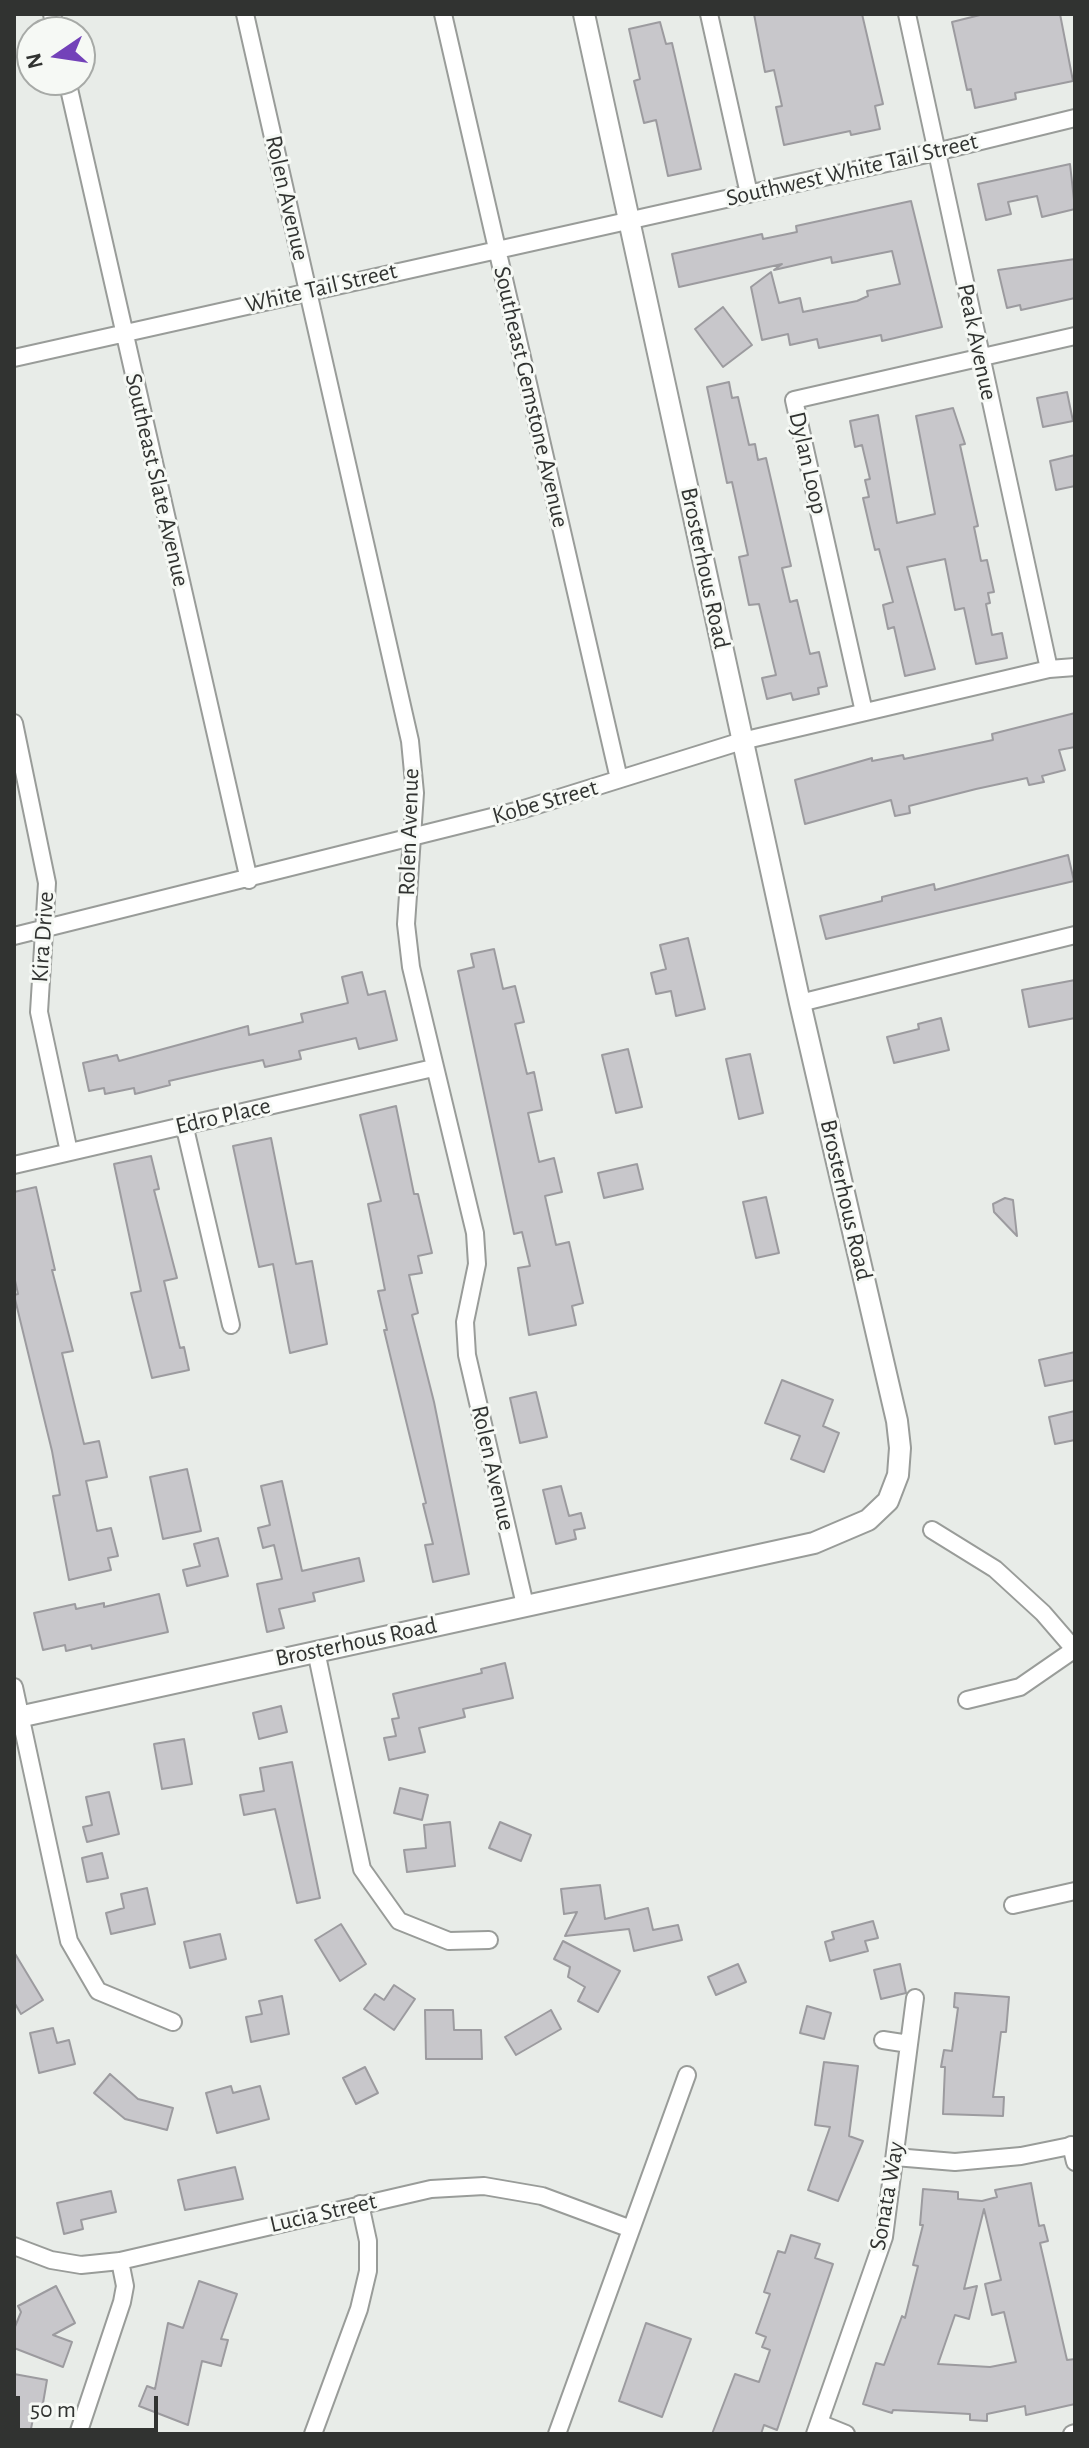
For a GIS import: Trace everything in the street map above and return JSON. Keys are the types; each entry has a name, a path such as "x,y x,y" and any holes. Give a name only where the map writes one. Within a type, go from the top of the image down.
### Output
{"street":[{"name":"Rolen Avenue","path":"245,14 410,741 415,793 406,924 411,967 475,1233 477,1264 465,1322 467,1355 525,1605"},
{"name":"Southeast Gemstone Avenue","path":"443,14 619,779"},
{"name":"Brosterhous Road","path":"16,1717 814,1543 868,1520 888,1501 898,1475 897,1421 800,1003 584,14"},
{"path":"709,14 749,194"},
{"name":"Peak Avenue","path":"907,14 1049,669"},
{"name":"Southeast Slate Avenue","path":"71,96 249,880"},
{"name":"Southwest White Tail Street","path":"629,219 936,152 1075,118"},
{"name":"White Tail Street","path":"14,358 629,219"},
{"name":"Dylan Loop","path":"864,712 794,400 1075,336"},
{"name":"Kobe Street","path":"14,936 249,880 524,809 742,741 1049,669 1075,667"},
{"name":"Kira Drive","path":"14,723 47,883 39,1012 69,1152"},
{"path":"800,1003 1075,935"},
{"name":"Edro Place","path":"14,1165 433,1068"},
{"path":"184,1124 231,1325"},
{"path":"932,1530 995,1569 1043,1613 1075,1649 1020,1687 967,1700"},
{"path":"316,1651 362,1869 399,1921 449,1941 489,1940"},
{"path":"14,1687 16,1717 69,1941 98,1991 173,2022"},
{"path":"1013,1905 1075,1891"},
{"name":"Sonata Way","path":"817,2428 884,2237 915,1998"},
{"path":"883,2040 909,2044"},
{"path":"557,2434 687,2075"},
{"path":"895,2157 955,2162 1021,2156 1073,2145 1075,2162"},
{"name":"Lucia Street","path":"14,2246 51,2260 81,2265 120,2261 431,2189 484,2186 542,2196 631,2229"},
{"path":"313,2434 359,2309 368,2271 368,2241 360,2204"},
{"path":"78,2434 122,2302 125,2286 120,2261"},
{"path":"817,2428 846,2434"}],"building":[{"path":"754,14 862,14 883,104 875,106 880,129 851,135 850,131 784,145 776,107 782,106 774,70 765,72"},
{"path":"984,14 1060,14 1073,81 1015,93 1016,99 975,108 971,89 967,90 952,22"},
{"path":"660,22 666,44 672,43 701,169 668,176 656,120 644,123 634,81 640,79 629,29"},
{"path":"1070,164 1075,209 1042,217 1037,196 1008,202 1011,214 986,220 978,184"},
{"path":"911,201 942,327 882,341 881,335 819,348 817,339 790,345 788,334 762,340 751,287 771,272 779,303 800,298 803,312 857,301 868,296 867,291 900,284 892,251 832,263 831,257 774,270 782,264 679,287 672,254 762,234 763,239 797,232 796,226"},
{"path":"1075,259 1075,298 1021,310 1020,305 1007,308 998,270"},
{"path":"723,307 752,345 723,367 695,329"},
{"path":"729,382 732,398 738,397 749,445 755,444 758,460 766,458 791,566 782,568 790,602 797,600 810,654 819,652 827,686 818,688 819,694 793,700 791,693 767,699 762,678 776,675 759,604 749,605 739,557 748,555 732,482 727,483 707,387"},
{"path":"1067,392 1073,421 1043,427 1037,398"},
{"path":"953,408 965,444 960,445 978,526 974,527 981,561 987,560 994,592 988,593 990,603 986,604 992,635 1002,633 1007,658 976,664 964,608 955,610 945,559 907,567 935,669 905,676 894,627 888,629 883,605 893,602 879,549 875,550 863,498 869,497 865,480 870,479 862,445 855,447 850,421 878,415 897,523 935,514 916,416"},
{"path":"1075,455 1075,486 1056,490 1050,461"},
{"path":"1075,713 1075,747 1059,750 1065,770 1042,776 1044,782 1029,785 1027,778 976,789 909,806 910,813 895,816 891,800 805,824 795,780 872,758 872,761 903,755 904,759 993,740 992,734"},
{"path":"1068,855 1074,881 826,939 820,916 934,884 935,890"},
{"path":"688,938 705,1009 676,1016 671,991 656,994 651,973 666,969 660,945"},
{"path":"494,949 503,989 515,986 524,1022 515,1024 527,1074 534,1072 542,1110 528,1113 539,1162 554,1158 562,1192 545,1196 556,1245 569,1242 583,1303 572,1306 576,1325 529,1335 518,1268 530,1266 522,1232 514,1234 458,971 474,967 471,954"},
{"path":"362,972 368,995 385,991 397,1040 359,1049 356,1038 299,1051 301,1059 265,1067 263,1060 169,1081 170,1085 135,1094 134,1088 105,1094 104,1088 89,1091 83,1063 117,1055 119,1061 248,1026 249,1035 303,1022 301,1014 348,1003 342,977"},
{"path":"1075,980 1075,1018 1029,1027 1022,990"},
{"path":"941,1018 949,1050 894,1063 887,1037 919,1029 918,1024"},
{"path":"628,1049 642,1107 616,1113 602,1055"},
{"path":"750,1054 763,1113 739,1119 726,1059"},
{"path":"396,1106 414,1194 418,1194 432,1253 418,1256 422,1273 409,1275 418,1313 412,1315 434,1402 469,1574 433,1582 425,1545 433,1544 423,1504 426,1503 384,1330 387,1330 378,1291 385,1290 368,1204 381,1201 360,1115"},
{"path":"271,1138 296,1264 312,1261 327,1344 290,1353 273,1264 259,1267 233,1146"},
{"path":"151,1156 159,1189 154,1190 177,1278 164,1281 180,1348 184,1347 189,1370 152,1378 131,1293 141,1291 114,1164"},
{"path":"637,1164 643,1189 604,1198 598,1173"},
{"path":"36,1187 55,1270 52,1270 73,1351 62,1353 84,1444 99,1441 107,1477 86,1481 97,1531 111,1528 118,1556 108,1558 111,1570 69,1580 53,1496 60,1495 52,1451 14,1295 18,1294 14,1276 14,1192"},
{"path":"766,1197 779,1253 756,1258 743,1202"},
{"path":"1005,1198 1013,1200 1017,1236 994,1212 993,1204"},
{"path":"1075,1352 1075,1380 1045,1386 1039,1360"},
{"path":"782,1380 833,1400 823,1426 839,1433 824,1472 791,1459 800,1436 765,1423"},
{"path":"536,1392 547,1437 520,1443 510,1398"},
{"path":"1075,1411 1075,1440 1055,1444 1049,1417"},
{"path":"187,1469 201,1531 163,1539 150,1477"},
{"path":"282,1481 302,1571 359,1558 364,1581 313,1593 315,1601 279,1609 284,1628 267,1632 257,1584 282,1579 274,1545 263,1548 258,1528 270,1525 261,1486"},
{"path":"561,1486 569,1516 581,1513 585,1528 574,1530 576,1539 556,1544 543,1490"},
{"path":"218,1538 228,1576 187,1586 183,1570 200,1566 194,1544"},
{"path":"159,1594 168,1632 92,1649 91,1645 66,1651 65,1645 43,1650 34,1613 75,1604 76,1609 104,1603 104,1607"},
{"path":"505,1663 513,1698 463,1709 465,1717 419,1728 425,1752 389,1760 384,1738 396,1736 392,1719 399,1718 393,1694 482,1673 481,1669"},
{"path":"281,1706 287,1732 259,1739 253,1713"},
{"path":"184,1739 192,1784 162,1789 154,1744"},
{"path":"292,1762 320,1898 297,1903 275,1809 244,1815 240,1795 264,1791 260,1768"},
{"path":"400,1788 428,1795 422,1820 394,1813"},
{"path":"109,1792 119,1834 87,1842 83,1827 92,1825 86,1797"},
{"path":"450,1822 455,1866 407,1872 404,1850 426,1848 424,1825"},
{"path":"500,1822 531,1835 521,1861 489,1848"},
{"path":"102,1853 108,1878 87,1882 82,1858"},
{"path":"600,1885 605,1919 648,1908 653,1930 678,1925 682,1940 634,1951 629,1929 565,1936 577,1912 564,1914 561,1889"},
{"path":"147,1888 155,1924 111,1934 106,1913 124,1908 121,1894"},
{"path":"873,1921 878,1938 865,1941 868,1951 830,1961 825,1942 834,1939 832,1932"},
{"path":"341,1924 366,1964 340,1981 315,1940"},
{"path":"220,1934 226,1959 190,1968 184,1942"},
{"path":"563,1941 620,1971 598,2012 578,2001 585,1987 568,1977 570,1967 554,1959"},
{"path":"14,1952 43,2000 21,2014 14,2002"},
{"path":"738,1964 746,1982 716,1995 708,1977"},
{"path":"900,1964 906,1993 881,1999 874,1970"},
{"path":"394,1985 415,1999 394,2030 364,2009 375,1994 384,2000"},
{"path":"955,1993 1009,1997 1006,2032 1001,2032 993,2097 1004,2097 1003,2116 943,2114 945,2067 941,2067 944,2050 952,2051 958,2008 954,2007"},
{"path":"282,1996 289,2034 251,2042 246,2017 262,2014 259,2001"},
{"path":"807,2006 831,2013 824,2039 800,2033"},
{"path":"425,2010 453,2010 454,2030 481,2030 482,2059 426,2059"},
{"path":"551,2010 561,2029 516,2055 505,2037"},
{"path":"53,2028 57,2043 69,2040 75,2064 39,2073 30,2033"},
{"path":"824,2062 858,2066 849,2136 863,2141 838,2201 808,2190 830,2127 815,2125"},
{"path":"365,2067 378,2093 356,2104 343,2078"},
{"path":"110,2074 138,2099 173,2108 167,2130 125,2119 94,2093"},
{"path":"231,2086 233,2093 260,2086 269,2119 217,2133 206,2093"},
{"path":"235,2167 243,2199 185,2210 178,2180"},
{"path":"1031,2183 1039,2226 1044,2225 1048,2241 1040,2243 1067,2360 1075,2359 1075,2404 1026,2415 1025,2406 987,2414 987,2421 970,2420 970,2414 893,2410 892,2413 863,2404 876,2363 884,2365 902,2316 905,2318 918,2266 913,2265 923,2225 920,2225 923,2189 958,2192 958,2199 982,2201 997,2197 995,2190","holes":["984,2209 1001,2280 985,2284 992,2315 1004,2312 1016,2362 990,2367 938,2364 955,2315 969,2319 977,2286 964,2289"]},
{"path":"111,2191 116,2212 81,2220 83,2229 64,2234 57,2203"},
{"path":"791,2235 820,2244 815,2258 833,2264 777,2430 764,2425 761,2434 712,2434 735,2374 759,2382 770,2350 762,2347 766,2337 756,2333 770,2294 764,2292 778,2251 785,2253"},
{"path":"199,2281 237,2294 221,2339 228,2340 221,2366 202,2361 188,2425 139,2406 147,2386 155,2389 168,2323 183,2328"},
{"path":"56,2286 75,2323 53,2335 72,2342 63,2367 14,2348 14,2329 21,2312 18,2306"},
{"path":"646,2323 691,2339 662,2417 619,2401"},
{"path":"14,2374 47,2380 42,2409 35,2408 30,2434 14,2434"}]}
